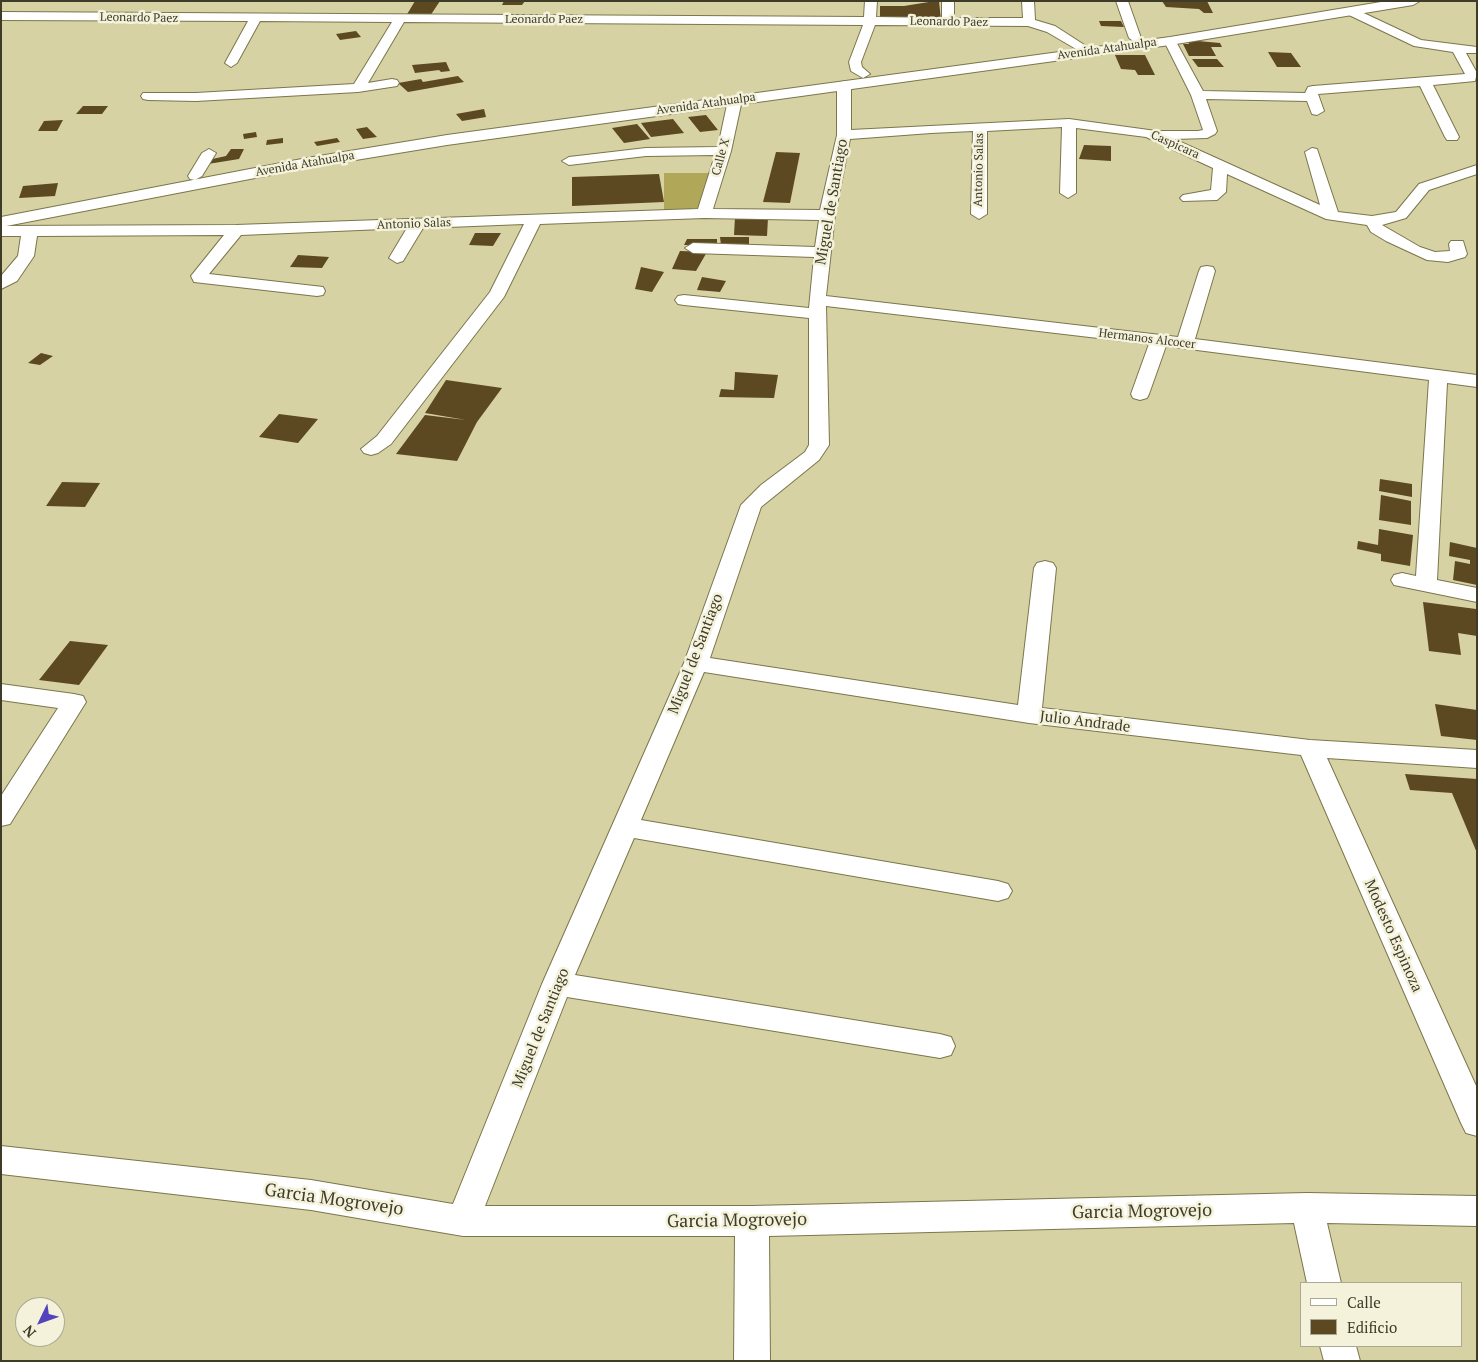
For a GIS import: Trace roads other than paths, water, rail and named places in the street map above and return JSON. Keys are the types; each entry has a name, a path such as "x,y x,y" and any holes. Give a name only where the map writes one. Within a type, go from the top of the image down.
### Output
{"highway":[{"name":"Avenida Atahualpa","path":"1,222 307,162 735,100 1371,1"},
{"name":"Avenida Atahualpa","path":"1,214 325,152 854,80 1170,41 1413,1"}],"street":[{"path":"870,21 871,1"},
{"path":"948,1 947,14 950,22"},
{"path":"1028,1 1029,22"},
{"path":"1122,1 1135,38"},
{"path":"292,19 312,6"},
{"path":"1353,12 1418,43 1477,50"},
{"name":"Leonardo Paez","path":"1,16 400,19 627,15 870,21 1029,22 1050,29 1080,46"},
{"path":"231,62 255,19"},
{"path":"358,88 400,19"},
{"name":"Miguel de Santiago","path":"463,1221 558,984 696,663 751,505 768,489 812,456 819,445 817,307 822,252 827,215 854,80 855,62 870,21"},
{"path":"1150,134 1208,134 1210,131 1198,95 1170,41"},
{"path":"1317,111 1312,92 1318,90 1470,78 1472,76 1458,49"},
{"path":"1425,82 1452,137"},
{"path":"148,96 196,96 358,88 392,83"},
{"path":"1198,95 1313,97"},
{"name":"Calle X","path":"704,213 724,151 735,100"},
{"path":"1068,123 1068,193"},
{"name":"Caspicara","path":"844,135 980,126 1068,123 1098,125 1150,134 1331,216 1372,221 1385,220 1401,215 1424,188 1477,169"},
{"name":"Antonio Salas","path":"979,214 980,126"},
{"path":"569,161 646,152 724,151"},
{"path":"1312,152 1331,216"},
{"path":"195,176 209,153"},
{"path":"1188,198 1212,197 1218,192 1221,166"},
{"name":"Antonio Salas","path":"1,231 236,230 533,221 704,213 827,215"},
{"path":"371,449 384,440 498,293 533,221"},
{"path":"1372,221 1377,229 1414,250 1432,257 1448,257 1459,254 1457,244"},
{"path":"397,258 418,224"},
{"path":"236,230 198,276 200,278 317,291"},
{"path":"1,284 11,276 26,256 30,232"},
{"path":"693,248 822,252"},
{"path":"1185,343 1207,272"},
{"name":"Hermanos Alcocer","path":"684,300 817,307 1159,340 1477,381"},
{"path":"1140,394 1159,340"},
{"path":"1426,585 1438,376"},
{"path":"1029,715 1045,568"},
{"path":"1402,580 1477,595"},
{"name":"Julio Andrade","path":"696,663 1029,715 1310,748 1477,759"},
{"path":"1,692 74,702 1,817"},
{"name":"Modesto Espinoza","path":"1310,748 1477,1123"},
{"path":"626,827 998,891"},
{"path":"558,984 940,1046"},
{"name":"Garcia Mogrovejo","path":"1,1160 311,1195 463,1221 752,1221 1307,1208 1477,1211"},
{"path":"1307,1208 1324,1282"},
{"path":"752,1221 752,1361"},
{"path":"1338,1347 1342,1361"}]}
